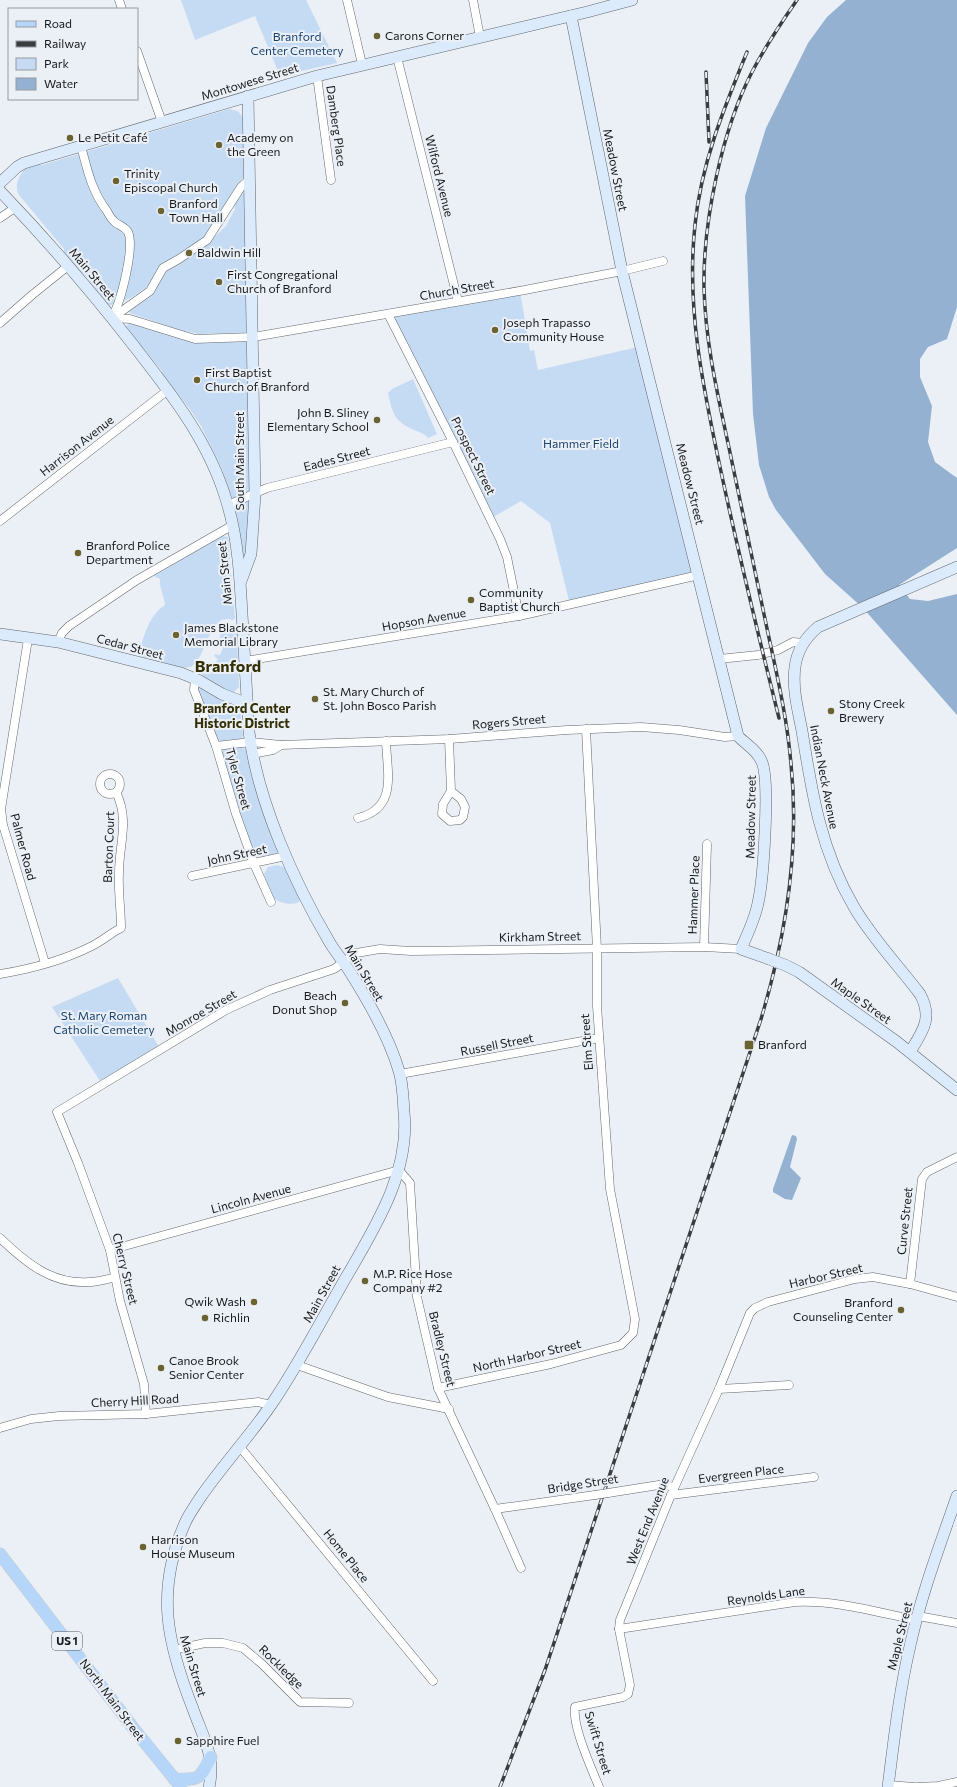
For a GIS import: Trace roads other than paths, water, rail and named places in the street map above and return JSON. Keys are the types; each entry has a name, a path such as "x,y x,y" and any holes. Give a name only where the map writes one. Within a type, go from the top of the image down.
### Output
{"main road":[{"name":"North Main Street","path":"0,1554 177,1783"},
{"path":"177,1783 202,1775 211,1757"}],"street":[{"path":"347,0 362,64"},
{"path":"473,0 480,36"},
{"name":"Montowese Street","path":"0,183 21,164 248,96 362,64 572,16 632,0"},
{"name":"Meadow Street","path":"572,16 622,271 738,736 749,745 762,761 765,777 762,887 758,905 741,949"},
{"path":"138,54 162,122"},
{"name":"Wilford Avenue","path":"397,57 458,301"},
{"name":"Damberg Place","path":"318,76 331,180"},
{"name":"South Main Street","path":"240,584 251,554 255,495 248,96"},
{"path":"81,146 94,190 113,220 126,229 129,237 130,250 120,299 112,318"},
{"path":"112,318 150,291 160,271 165,266 179,259 207,240 241,187 250,179"},
{"name":"Main Street","path":"0,191 16,207 112,318 168,390 202,441 216,468 233,525 240,584 252,754 264,796 286,856 325,932 383,1032 400,1074 405,1126 399,1170 390,1196 297,1365 271,1406 211,1482 186,1519 173,1552 168,1580 166,1611 173,1650 181,1678 211,1757 212,1773 209,1787"},
{"path":"0,218 16,207"},
{"name":"Church Street","path":"112,318 130,319 195,339 253,337 388,314 622,271 663,262"},
{"path":"0,323 68,266"},
{"name":"Prospect Street","path":"388,314 500,539 507,557 519,616"},
{"name":"Harrison Avenue","path":"0,521 168,390"},
{"name":"Eades Street","path":"228,505 255,495 267,488 453,442"},
{"path":"58,642 62,633 69,626 119,592 233,525"},
{"name":"Indian Neck Avenue","path":"910,1052 926,1023 927,1015 925,1003 920,994 864,923 854,908 834,869 819,824 812,795 795,686 795,666 803,643 818,627 957,567"},
{"name":"Hopson Avenue","path":"245,662 519,616 634,592 699,575"},
{"name":"Cedar Street","path":"0,634 58,642 181,673 222,694 248,704"},
{"name":"Palmer Road","path":"28,639 1,813 3,825 45,963"},
{"path":"719,659 758,655 778,650 793,642 803,643"},
{"name":"Tyler Street","path":"195,679 194,690 216,746 236,814 254,864 272,902"},
{"name":"Rogers Street","path":"216,746 251,742 281,745 449,739 641,727 680,730 725,737 738,736"},
{"name":"Elm Street","path":"586,730 597,949 599,1038 610,1189 635,1318 633,1333 621,1345"},
{"path":"449,739 451,791"},
{"path":"358,818 372,814 378,810 386,796 388,786 386,741"},
{"name":"Rogers Street","path":"252,754 273,750 281,745"},
{"name":"Barton Court","path":"45,963 94,945 121,928 119,873 124,818 122,805 116,792"},
{"name":"Hammer Place","path":"704,947 708,844"},
{"name":"John Street","path":"192,876 286,856"},
{"name":"Kirkham Street","path":"343,961 356,953 380,949 597,949 704,947 741,949"},
{"name":"Maple Street","path":"741,949 785,965 799,972 910,1052 957,1090"},
{"name":"Monroe Street","path":"57,1112 226,1010 270,990 334,969 343,961"},
{"path":"0,974 33,968 45,963"},
{"name":"Russell Street","path":"400,1074 599,1038"},
{"name":"Cherry Street","path":"57,1112 78,1163 110,1250 114,1278 144,1384 146,1414"},
{"name":"Curve Street","path":"910,1284 922,1179 927,1172 957,1157"},
{"name":"Lincoln Avenue","path":"110,1250 399,1170"},
{"name":"Bradley Street","path":"399,1170 410,1183 417,1297 441,1398 449,1409 521,1568"},
{"path":"0,1238 32,1267 45,1274 61,1279 88,1282 114,1278"},
{"name":"Harbor Street","path":"750,1313 754,1308 768,1302 855,1279 873,1277 910,1284 957,1297"},
{"name":"West End Avenue","path":"575,1707 623,1697 628,1694 630,1685 619,1629 624,1608 673,1491 719,1390 750,1313"},
{"name":"North Harbor Street","path":"438,1388 552,1364 621,1345"},
{"path":"297,1365 388,1397 449,1409"},
{"path":"719,1390 789,1385"},
{"name":"Cherry Hill Road","path":"0,1428 31,1419 52,1417 146,1414 258,1402 271,1406"},
{"name":"Home Place","path":"240,1447 432,1681"},
{"name":"Evergreen Place","path":"673,1491 814,1477"},
{"name":"Bridge Street","path":"495,1509 665,1484 673,1491"},
{"name":"Maple Street","path":"888,1786 902,1682 917,1618 957,1496"},
{"name":"Reynolds Lane","path":"619,1629 803,1601 837,1604 917,1618 957,1623"},
{"name":"Rockledge","path":"173,1650 205,1643 223,1643 243,1648 262,1664 300,1702 349,1703"},
{"name":"Swift Street","path":"575,1707 578,1726 599,1787"},
{"path":"888,1786 938,1786 957,1782"}],"water":[{"path":"846,0 957,0 957,307 947,339 928,347 920,359 920,377 932,406 928,442 935,462 957,478 957,548 899,585 910,599 928,601 957,594 957,715 863,608 825,574 776,510 769,497 759,465 753,414 745,196 766,128 808,43 827,17"},
{"path":"792,1135 796,1136 797,1139 790,1167 801,1178 792,1200 785,1199 773,1192 773,1189"}],"railway":[{"path":"500,1787 545,1670 761,1019 778,956 784,925 789,893 794,829 791,764 787,727 716,385 709,346 704,287 707,234 716,176 723,148 741,95 752,72 773,35 797,0"},
{"path":"747,52 722,115 702,180 695,225 693,256 694,317 702,377 720,467 779,718"},
{"path":"706,72 709,142"}],"place":[{"name":"Carons Corner","path":"377,36"},
{"name":"Le Petit Café","path":"70,138"},
{"name":"Academy on the Green","path":"219,145"},
{"name":"Trinity Episcopal Church","path":"116,181"},
{"name":"Branford Town Hall","path":"161,211"},
{"name":"Baldwin Hill","path":"189,253"},
{"name":"First Congregational Church of Branford","path":"219,282"},
{"name":"Joseph Trapasso Community House","path":"495,330"},
{"name":"First Baptist Church of Branford","path":"197,380"},
{"name":"John B. Sliney Elementary School","path":"377,420"},
{"name":"Branford Police Department","path":"78,553"},
{"name":"Community Baptist Church","path":"471,600"},
{"name":"James Blackstone Memorial Library","path":"176,635"},
{"name":"St. Mary Church of St. John Bosco Parish","path":"315,699"},
{"name":"Stony Creek Brewery","path":"831,711"},
{"name":"Beach Donut Shop","path":"345,1003"},
{"name":"Branford","path":"749,1045"},
{"name":"M.P. Rice Hose Company #2","path":"365,1281"},
{"name":"Qwik Wash","path":"254,1302"},
{"name":"Branford Counseling Center","path":"901,1310"},
{"name":"Richlin","path":"205,1318"},
{"name":"Canoe Brook Senior Center","path":"161,1368"},
{"name":"Harrison House Museum","path":"143,1547"},
{"name":"Sapphire Fuel","path":"178,1741"}],"district":[{"name":"Branford","path":"228,666"},
{"name":"Branford Center Historic District","path":"242,716"}],"park label":[{"name":"Branford Center Cemetery","path":"297,44"},
{"name":"Hammer Field","path":"581,444"},
{"name":"St. Mary Roman Catholic Cemetery","path":"104,1023"}]}
